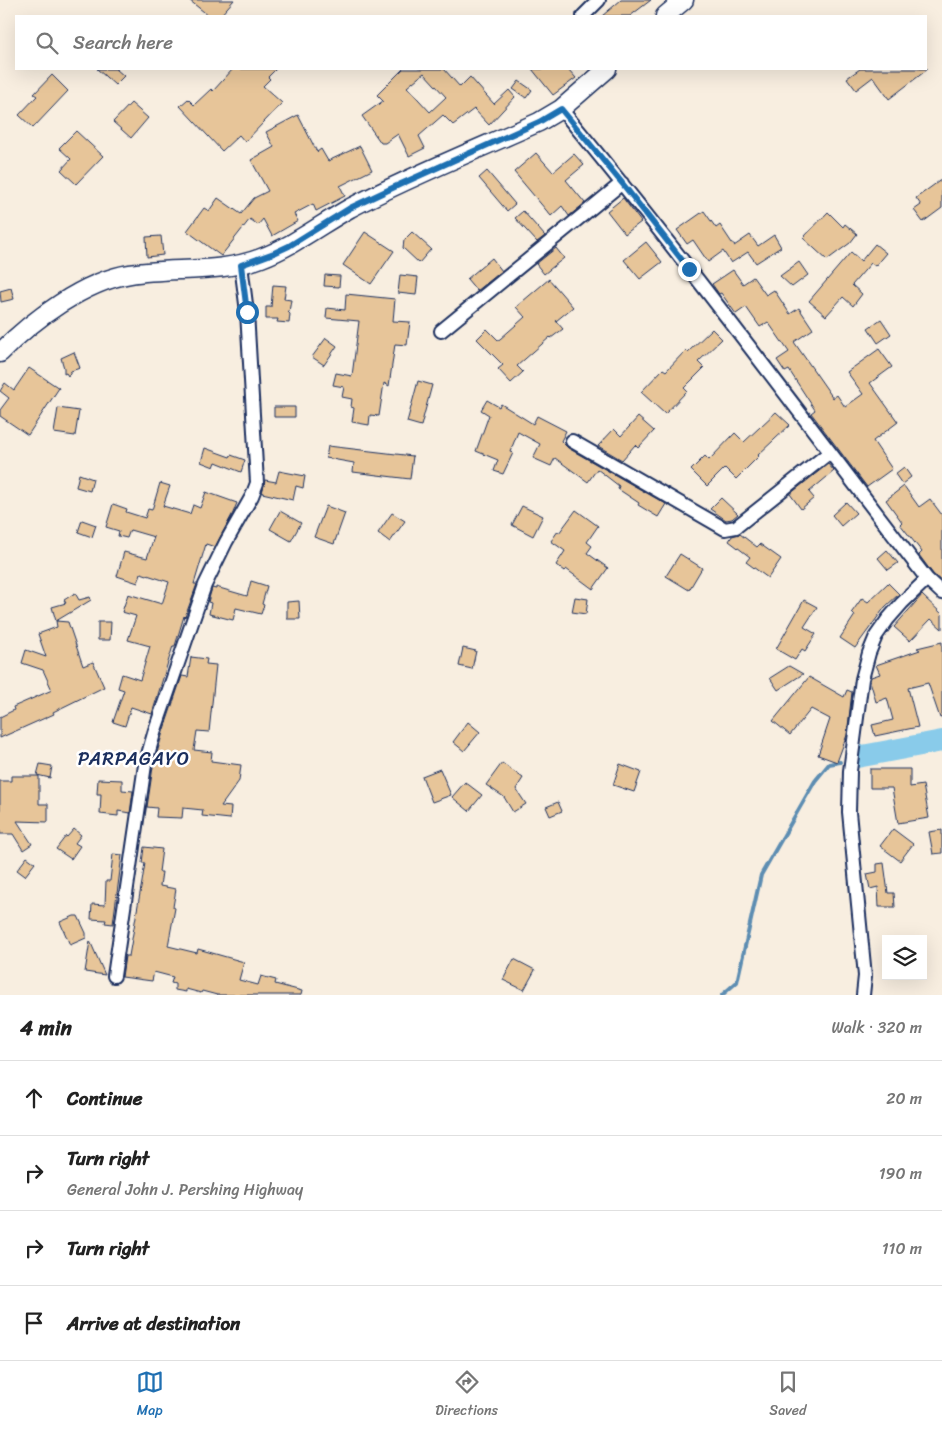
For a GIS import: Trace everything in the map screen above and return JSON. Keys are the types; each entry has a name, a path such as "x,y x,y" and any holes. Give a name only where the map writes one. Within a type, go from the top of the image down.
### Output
{"main road":[{"path":"666,15 684,0"},
{"path":"0,353 42,317 86,288 106,280 130,274 241,265 274,253 350,208 539,122 561,109 606,70"}],"street":[{"path":"584,15 599,0"},
{"path":"561,109 622,183 927,579 942,593"},
{"path":"441,331 622,183"},
{"path":"114,976 145,765 155,730 205,585 226,542 252,496 257,482 247,312 241,265"},
{"path":"572,441 725,529 736,527 830,452"},
{"path":"863,995 864,976 849,812 850,770 862,679 868,653 876,636 902,603 927,579"}],"building":[{"path":"189,0 234,0 221,15 208,15"},
{"path":"621,0 651,0 631,15 603,15"},
{"path":"98,70 117,70 124,76 115,85"},
{"path":"232,70 275,70 263,86 282,103 245,142 239,135 222,151 180,106 188,99 194,105 211,89 213,91"},
{"path":"402,70 445,70 460,87 470,77 494,104 509,90 515,97 489,125 474,109 453,125 443,115 419,136 425,148 409,156 398,134 385,143 381,143 362,116 383,101 377,95","holes":["424,73 446,97 430,112 407,87"]},
{"path":"533,70 569,70 576,78 553,95"},
{"path":"859,70 927,70 889,99 873,77 856,90 847,78"},
{"path":"52,75 68,91 33,128 19,115 37,96 34,94"},
{"path":"519,81 532,90 526,98 513,89"},
{"path":"131,103 148,118 131,138 113,122"},
{"path":"298,115 317,152 321,149 328,161 360,146 372,170 340,186 345,196 316,211 313,204 294,214 298,221 272,236 263,219 258,225 250,219 221,256 187,231 204,208 209,211 218,198 241,214 254,198 268,191 251,160 274,147 266,132"},
{"path":"76,131 103,156 76,184 61,170 71,159 59,148"},
{"path":"536,153 553,172 574,154 584,165 566,180 585,203 569,216 562,206 551,216 514,172"},
{"path":"487,171 515,204 507,211 479,178"},
{"path":"942,179 942,208 923,222 914,210 921,205 916,198"},
{"path":"623,198 641,222 625,234 607,211"},
{"path":"523,211 545,236 537,242 515,218"},
{"path":"704,211 716,228 720,225 734,246 750,235 758,246 774,235 781,247 756,263 748,252 731,263 723,251 708,262 693,240 687,244 677,230"},
{"path":"828,212 843,227 845,224 857,234 850,243 827,260 803,238"},
{"path":"365,232 394,251 371,284 343,265"},
{"path":"412,232 431,249 419,263 403,248 404,240"},
{"path":"161,236 163,255 147,257 146,237"},
{"path":"646,242 662,262 640,279 624,260"},
{"path":"875,244 886,253 875,266 871,263 852,285 862,294 853,306 843,297 826,316 809,301 851,252 861,261"},
{"path":"556,248 564,258 544,274 536,264"},
{"path":"492,258 502,271 477,291 467,279"},
{"path":"799,262 808,275 792,287 780,276"},
{"path":"733,270 743,284 753,277 766,295 774,290 790,314 799,308 813,329 794,342 833,398 837,395 845,407 863,394 847,372 879,349 892,367 870,383 898,422 873,441 892,469 867,487 811,413 815,410 789,370 785,372 777,360 789,352 768,322 760,327 746,307 736,314 712,284"},
{"path":"325,275 340,276 339,287 324,286"},
{"path":"400,275 418,277 416,295 398,293"},
{"path":"549,279 573,307 556,321 563,329 550,337 517,366 523,372 511,383 498,369 503,365 477,339 487,329 498,340 500,339 525,317 516,307"},
{"path":"273,285 286,286 284,299 291,300 288,312 290,314 289,323 277,322 278,319 266,319 266,307 271,307"},
{"path":"11,288 14,299 1,302 0,291"},
{"path":"346,294 395,299 393,321 410,322 407,345 395,344 389,386 384,383 379,416 370,415 369,425 352,422 354,408 351,407 352,399 342,397 344,387 333,385 336,373 352,376 359,321 326,318 327,308 345,310"},
{"path":"881,319 891,334 878,343 868,328"},
{"path":"712,329 722,339 698,362 704,368 684,388 687,391 665,414 641,392 663,369 666,371 686,350 688,352"},
{"path":"326,338 337,346 324,365 312,357"},
{"path":"74,352 80,368 71,371 68,376 66,373 64,374 61,358"},
{"path":"29,368 59,388 28,435 0,416 0,410 9,398 0,391 5,383 14,390"},
{"path":"418,381 432,385 421,426 407,422"},
{"path":"487,400 499,407 501,404 533,424 537,416 566,431 561,441 568,448 666,504 658,517 638,505 639,503 618,489 619,486 597,469 588,482 555,458 551,466 533,458 540,444 518,432 510,452 513,453 503,474 494,471 498,460 476,451 489,415 481,410"},
{"path":"274,407 295,407 295,417 274,417"},
{"path":"58,408 79,411 75,436 54,433"},
{"path":"776,412 790,425 736,479 725,468 707,486 691,470 705,456 709,460 735,433 744,442"},
{"path":"638,417 654,431 638,448 635,445 622,460 598,446 614,429 621,436"},
{"path":"328,446 413,456 410,479 353,472 354,463 326,458"},
{"path":"205,448 245,460 241,472 216,462 214,467 201,462"},
{"path":"828,464 834,471 809,492 814,498 801,509 790,494"},
{"path":"904,467 911,477 902,484 895,474"},
{"path":"279,471 305,476 303,488 296,486 293,500 262,493 265,480 276,482"},
{"path":"79,474 93,479 90,491 76,487"},
{"path":"160,483 170,486 163,506 190,514 193,505 200,508 206,492 237,503 215,547 206,544 194,584 197,584 184,616 175,646 173,646 152,714 131,707 125,726 113,722 124,690 118,688 122,674 140,680 150,646 128,640 136,616 122,612 128,594 162,604 169,582 141,573 138,583 117,576 124,552 147,558 154,537 130,530 127,538 118,536 119,531 106,527 113,504 127,509 126,512 145,518 148,509 152,510"},
{"path":"904,486 919,507 930,499 942,515 942,582 933,574 919,555 922,552 900,524 902,522 886,500"},
{"path":"721,498 738,514 732,519 726,520 710,509"},
{"path":"846,502 856,513 841,526 832,515"},
{"path":"326,506 345,513 334,544 314,537"},
{"path":"522,506 543,516 533,536 512,525"},
{"path":"576,510 598,526 587,542 592,546 587,553 608,568 593,589 566,569 564,571 556,565 565,551 551,541"},
{"path":"280,511 301,523 291,541 270,529"},
{"path":"392,513 405,521 390,542 378,533"},
{"path":"82,520 96,525 92,537 78,532"},
{"path":"740,534 757,547 760,544 781,559 768,578 746,562 750,557 729,541 732,536"},
{"path":"887,550 898,563 888,570 878,558"},
{"path":"680,554 702,568 689,590 666,576"},
{"path":"251,581 267,586 261,614 236,608 233,620 209,614 211,603 208,602 212,588 216,589 216,587 247,596"},
{"path":"888,583 899,594 885,607 855,648 840,638 855,615 852,612 862,598 868,602"},
{"path":"75,593 79,600 90,597 91,600 56,621 52,607 66,603 64,600"},
{"path":"922,595 942,614 942,629 931,619 910,641 894,627"},
{"path":"575,597 588,599 586,614 572,612"},
{"path":"804,600 817,607 804,627 816,634 805,651 802,649 795,660 776,649"},
{"path":"299,601 300,619 287,619 287,602"},
{"path":"56,621 68,622 83,666 93,662 104,687 53,712 54,714 0,738 0,717 14,710 13,707 52,690 43,670 22,663 26,650 46,657 38,634 57,627"},
{"path":"98,622 111,622 110,640 98,640"},
{"path":"942,642 942,717 940,718 928,683 908,688 918,727 875,736 872,725 893,720 887,698 876,702 870,681 871,677 880,674 876,665 920,650 917,648"},
{"path":"463,648 476,651 472,669 459,666"},
{"path":"191,657 207,659 206,664 216,665 209,732 197,731 194,750 212,752 211,761 241,765 239,781 221,806 231,807 230,819 202,816 203,810 183,808 182,818 156,817 157,808 147,807 153,767 163,732 182,676 188,677"},
{"path":"789,666 803,674 778,690 770,678"},
{"path":"809,677 844,697 847,690 852,692 847,735 837,762 818,755 830,719 811,709 790,735 773,721"},
{"path":"468,722 480,732 464,751 453,742"},
{"path":"502,763 523,778 516,789 526,804 513,812 504,797 486,785"},
{"path":"40,764 52,766 50,778 37,775"},
{"path":"620,764 641,772 634,792 613,785"},
{"path":"440,769 451,795 432,802 422,776"},
{"path":"870,769 910,769 910,787 923,785 929,818 898,823 892,788 870,788"},
{"path":"11,776 39,776 39,804 48,804 48,822 17,821 32,844 23,850 13,834 0,834 0,781 11,781"},
{"path":"98,779 122,780 122,790 133,791 130,813 118,811 118,816 100,814 101,794 97,794"},
{"path":"465,782 482,795 469,811 452,797"},
{"path":"558,802 562,811 550,816 546,807"},
{"path":"74,829 81,835 75,843 80,846 71,859 56,849"},
{"path":"893,829 913,844 900,861 880,846"},
{"path":"942,830 942,853 933,854 929,832"},
{"path":"144,847 162,849 159,872 162,872 160,886 176,889 173,907 175,908 168,946 197,953 198,949 244,962 239,980 258,985 261,976 276,980 275,984 302,991 301,995 217,995 186,989 186,992 175,990 175,984 171,983 173,977 154,972 152,981 122,977 125,956 129,956 142,882 145,863 142,863"},
{"path":"113,854 122,855 113,924 105,923 106,920 91,919 92,904 105,905 106,881 110,881"},
{"path":"27,857 35,863 25,876 17,870"},
{"path":"884,863 888,893 894,893 895,907 879,907 878,887 870,889 867,874 877,872 877,864"},
{"path":"78,916 86,933 86,938 70,945 60,922"},
{"path":"90,941 105,975 85,972"},
{"path":"514,959 535,970 524,990 503,980"}],"waterway":[{"path":"857,757 942,741"},
{"path":"722,995 737,982 761,875 815,781 829,764 840,762"}],"district":[{"name":"PARPAGAYO","path":"134,758"}],"route":[{"path":"247,312 241,265 289,246 350,208 539,122 561,109 689,269"}]}
